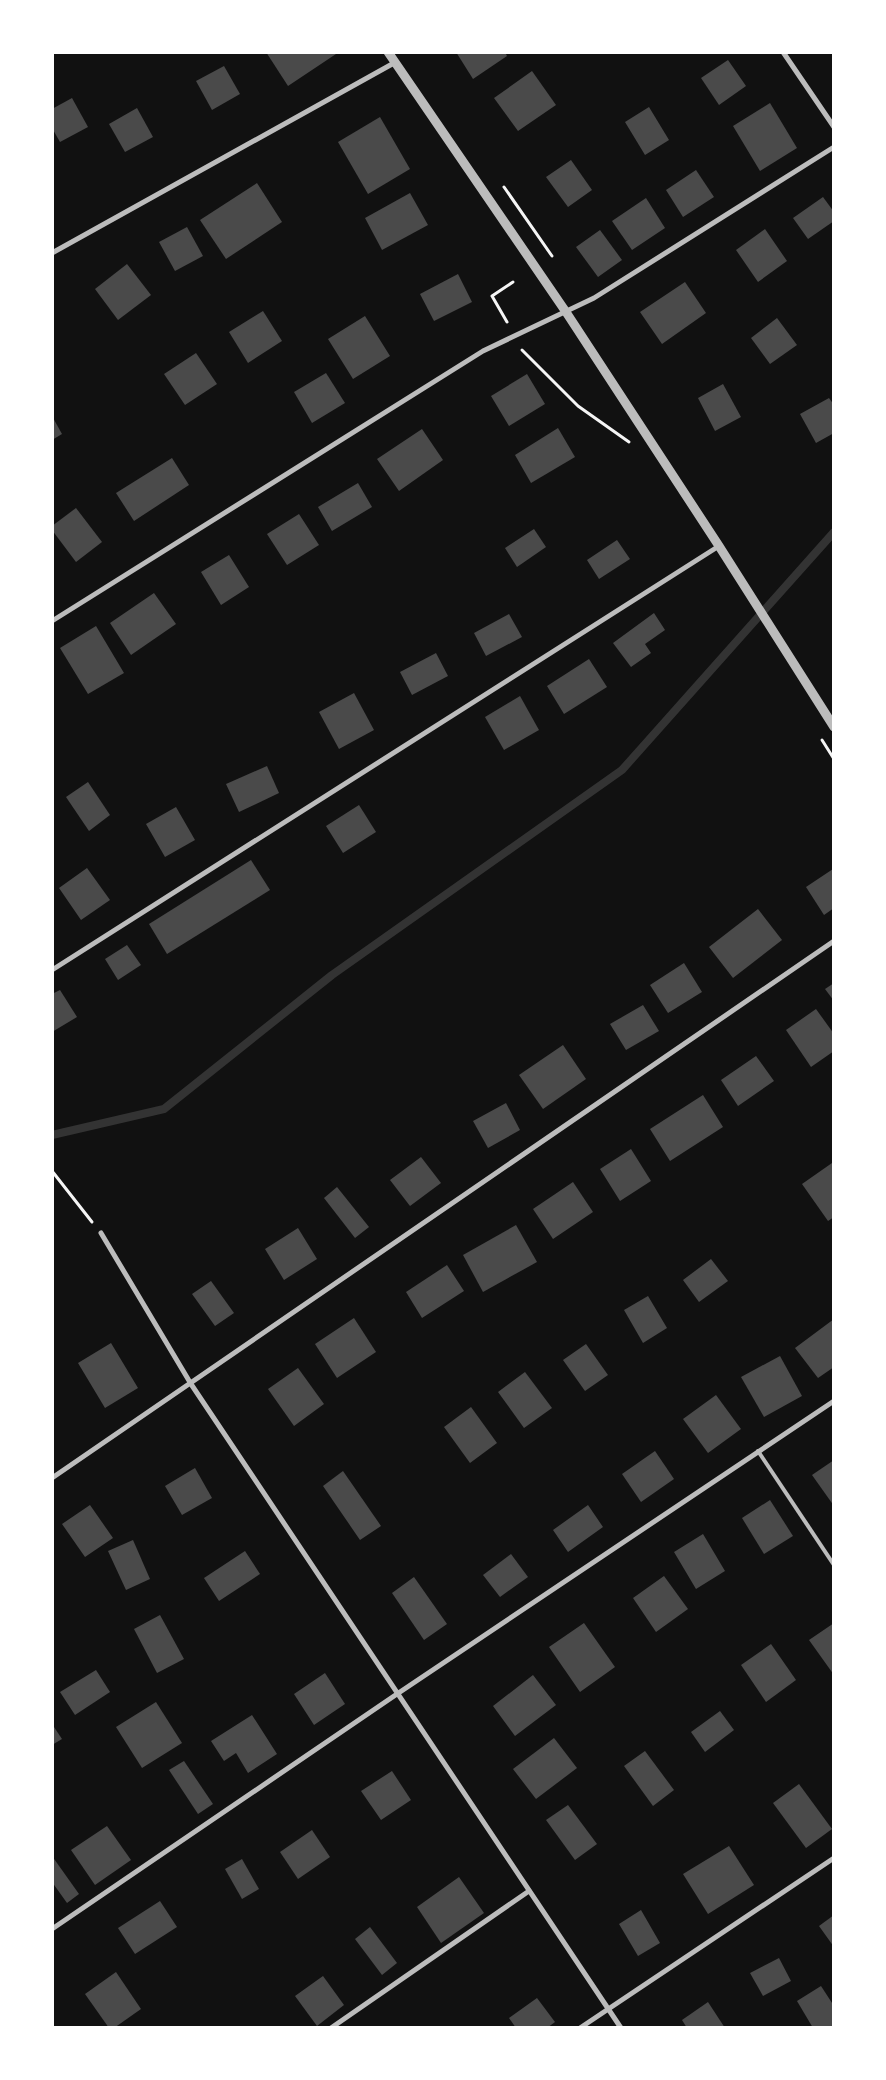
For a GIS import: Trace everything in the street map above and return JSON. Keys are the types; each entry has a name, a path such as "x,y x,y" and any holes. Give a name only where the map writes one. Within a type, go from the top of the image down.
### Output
{"street":[{"path":"388,52 566,312 834,726"},
{"path":"783,52 834,127"},
{"path":"52,253 394,63"},
{"path":"52,621 483,351 566,312 602,292 834,147"},
{"path":"52,970 719,546"},
{"path":"52,1478 834,942"},
{"path":"100,1233 191,1384 621,2028"},
{"path":"52,1929 397,1694 834,1402"},
{"path":"580,2028 834,1858"},
{"path":"331,2028 529,1891"}],"lane":[{"path":"758,1452 834,1565"}],"path":[{"path":"504,187 552,256"},
{"path":"507,323 492,296 513,282"},
{"path":"522,350 578,406 635,446"},
{"path":"52,1172 100,1233"}],"building":[{"path":"266,52 339,52 288,86"},
{"path":"456,52 505,52 507,56 473,79"},
{"path":"728,60 746,86 719,105 701,78"},
{"path":"224,66 240,94 212,110 196,81"},
{"path":"532,71 556,105 518,131 494,98"},
{"path":"72,98 88,127 60,142 52,128 52,109"},
{"path":"770,103 797,148 760,171 733,126"},
{"path":"649,107 669,140 645,155 625,122"},
{"path":"137,108 153,137 125,152 109,124"},
{"path":"380,117 410,169 368,194 338,142"},
{"path":"571,160 592,190 568,207 546,177"},
{"path":"696,170 714,197 683,217 666,190"},
{"path":"257,183 282,222 226,259 200,220"},
{"path":"410,193 428,225 382,250 365,218"},
{"path":"823,197 834,212 834,221 808,239 793,218"},
{"path":"646,198 665,228 632,250 612,221"},
{"path":"187,227 203,256 175,271 159,242"},
{"path":"765,229 787,261 758,282 736,250"},
{"path":"600,230 622,260 598,277 576,247"},
{"path":"127,264 151,295 118,320 95,289"},
{"path":"458,274 472,302 434,321 420,294"},
{"path":"685,282 706,313 662,344 640,312"},
{"path":"263,311 282,341 248,363 229,332"},
{"path":"365,316 390,356 353,379 328,339"},
{"path":"777,318 797,345 770,364 751,338"},
{"path":"196,353 217,384 185,405 164,374"},
{"path":"326,373 345,403 312,423 294,392"},
{"path":"527,374 545,404 509,426 491,396"},
{"path":"723,384 741,417 715,431 698,398"},
{"path":"829,398 834,405 834,433 816,443 800,414"},
{"path":"52,416 62,434 52,440"},
{"path":"558,428 575,457 531,483 515,455"},
{"path":"422,429 443,460 399,491 377,459"},
{"path":"172,458 189,485 134,521 116,493"},
{"path":"358,483 372,507 332,531 318,507"},
{"path":"76,508 102,542 76,562 52,530 52,526"},
{"path":"299,514 319,545 287,565 267,534"},
{"path":"534,529 546,547 517,567 505,548"},
{"path":"617,540 630,559 599,579 587,560"},
{"path":"229,555 249,587 221,605 201,572"},
{"path":"154,593 176,624 131,655 110,623"},
{"path":"654,613 665,630 645,644 651,653 631,667 613,643"},
{"path":"509,614 522,637 486,656 474,633"},
{"path":"96,626 124,673 88,694 60,648"},
{"path":"436,653 448,676 412,695 400,672"},
{"path":"589,659 607,687 564,714 547,686"},
{"path":"354,693 374,730 339,749 319,712"},
{"path":"520,696 539,730 504,750 485,717"},
{"path":"267,766 279,793 239,812 226,784"},
{"path":"88,782 110,815 89,831 66,797"},
{"path":"359,805 376,832 343,853 326,826"},
{"path":"176,807 195,840 165,857 146,824"},
{"path":"251,860 270,890 167,954 149,924"},
{"path":"87,868 110,900 81,920 59,888"},
{"path":"833,869 834,908 824,915 806,887"},
{"path":"758,909 782,940 733,978 709,947"},
{"path":"127,945 141,965 118,980 105,959"},
{"path":"684,963 702,992 668,1013 650,985"},
{"path":"834,983 834,1001 825,989"},
{"path":"60,990 77,1017 52,1032 52,994"},
{"path":"643,1005 659,1031 626,1050 610,1024"},
{"path":"816,1009 834,1034 834,1051 811,1067 786,1030"},
{"path":"563,1045 586,1079 543,1109 519,1075"},
{"path":"756,1056 774,1081 738,1106 721,1080"},
{"path":"703,1095 723,1127 670,1161 650,1129"},
{"path":"506,1103 520,1130 488,1148 473,1121"},
{"path":"631,1149 651,1181 620,1201 600,1169"},
{"path":"421,1157 441,1183 410,1206 390,1180"},
{"path":"832,1163 834,1217 828,1221 802,1184"},
{"path":"573,1182 593,1212 553,1239 533,1209"},
{"path":"337,1187 369,1227 355,1238 324,1198"},
{"path":"516,1225 537,1262 483,1292 463,1255"},
{"path":"298,1228 317,1259 284,1280 265,1249"},
{"path":"711,1259 728,1281 699,1302 683,1280"},
{"path":"447,1265 464,1291 422,1318 406,1292"},
{"path":"211,1281 234,1313 215,1326 192,1294"},
{"path":"648,1296 667,1328 643,1343 624,1310"},
{"path":"354,1318 376,1352 337,1378 315,1344"},
{"path":"834,1319 834,1367 818,1378 795,1348"},
{"path":"111,1343 138,1388 105,1408 78,1363"},
{"path":"586,1344 608,1375 585,1391 563,1360"},
{"path":"780,1356 802,1396 764,1417 741,1377"},
{"path":"298,1368 324,1404 294,1426 268,1389"},
{"path":"525,1372 552,1408 524,1428 498,1392"},
{"path":"716,1395 741,1429 708,1453 683,1419"},
{"path":"471,1407 497,1443 470,1463 444,1427"},
{"path":"655,1451 674,1479 641,1502 622,1474"},
{"path":"834,1460 834,1506 812,1475"},
{"path":"195,1468 212,1498 182,1515 165,1486"},
{"path":"343,1471 381,1526 360,1540 323,1486"},
{"path":"770,1500 793,1536 764,1554 742,1518"},
{"path":"90,1505 113,1538 85,1557 62,1524"},
{"path":"588,1505 603,1527 568,1552 553,1530"},
{"path":"703,1534 725,1571 696,1589 674,1552"},
{"path":"133,1540 150,1579 126,1590 108,1551"},
{"path":"245,1551 260,1574 219,1601 204,1578"},
{"path":"511,1554 528,1577 500,1597 483,1575"},
{"path":"664,1576 688,1609 656,1632 633,1598"},
{"path":"414,1577 447,1624 424,1640 392,1593"},
{"path":"160,1615 184,1659 157,1673 134,1629"},
{"path":"584,1623 615,1667 580,1692 549,1647"},
{"path":"834,1623 834,1675 809,1640"},
{"path":"771,1644 796,1680 766,1702 741,1665"},
{"path":"96,1670 110,1692 75,1715 60,1692"},
{"path":"325,1673 345,1704 314,1725 294,1694"},
{"path":"533,1675 556,1705 515,1736 493,1706"},
{"path":"156,1702 182,1743 142,1768 116,1727"},
{"path":"720,1711 734,1730 705,1752 691,1732"},
{"path":"252,1715 277,1754 248,1773 236,1753 224,1761 211,1741"},
{"path":"52,1724 62,1739 52,1745"},
{"path":"554,1738 577,1768 536,1799 513,1769"},
{"path":"645,1751 674,1790 653,1806 624,1766"},
{"path":"184,1761 213,1804 198,1814 169,1770"},
{"path":"392,1771 411,1800 381,1820 361,1791"},
{"path":"799,1784 832,1829 806,1848 773,1803"},
{"path":"568,1805 597,1844 575,1860 546,1820"},
{"path":"107,1826 131,1860 95,1885 71,1850"},
{"path":"312,1830 330,1857 298,1879 280,1852"},
{"path":"729,1846 754,1885 708,1914 683,1874"},
{"path":"52,1856 79,1894 67,1903 52,1882"},
{"path":"242,1859 259,1889 242,1899 225,1869"},
{"path":"459,1877 484,1913 441,1943 417,1907"},
{"path":"160,1901 177,1927 135,1954 118,1928"},
{"path":"641,1910 660,1943 638,1956 619,1924"},
{"path":"834,1915 834,1947 819,1926"},
{"path":"370,1927 397,1963 382,1975 355,1939"},
{"path":"779,1958 791,1981 763,1996 750,1973"},
{"path":"116,1972 141,2009 114,2028 109,2028 85,1994"},
{"path":"323,1976 344,2005 317,2026 295,1996"},
{"path":"821,1986 834,2006 834,2028 813,2028 797,2001"},
{"path":"537,1998 555,2022 547,2028 516,2028 509,2018"},
{"path":"708,2002 725,2028 687,2028 682,2020"}],"waterway":[{"path":"52,1135 164,1109 332,975 622,770 834,532"}]}
